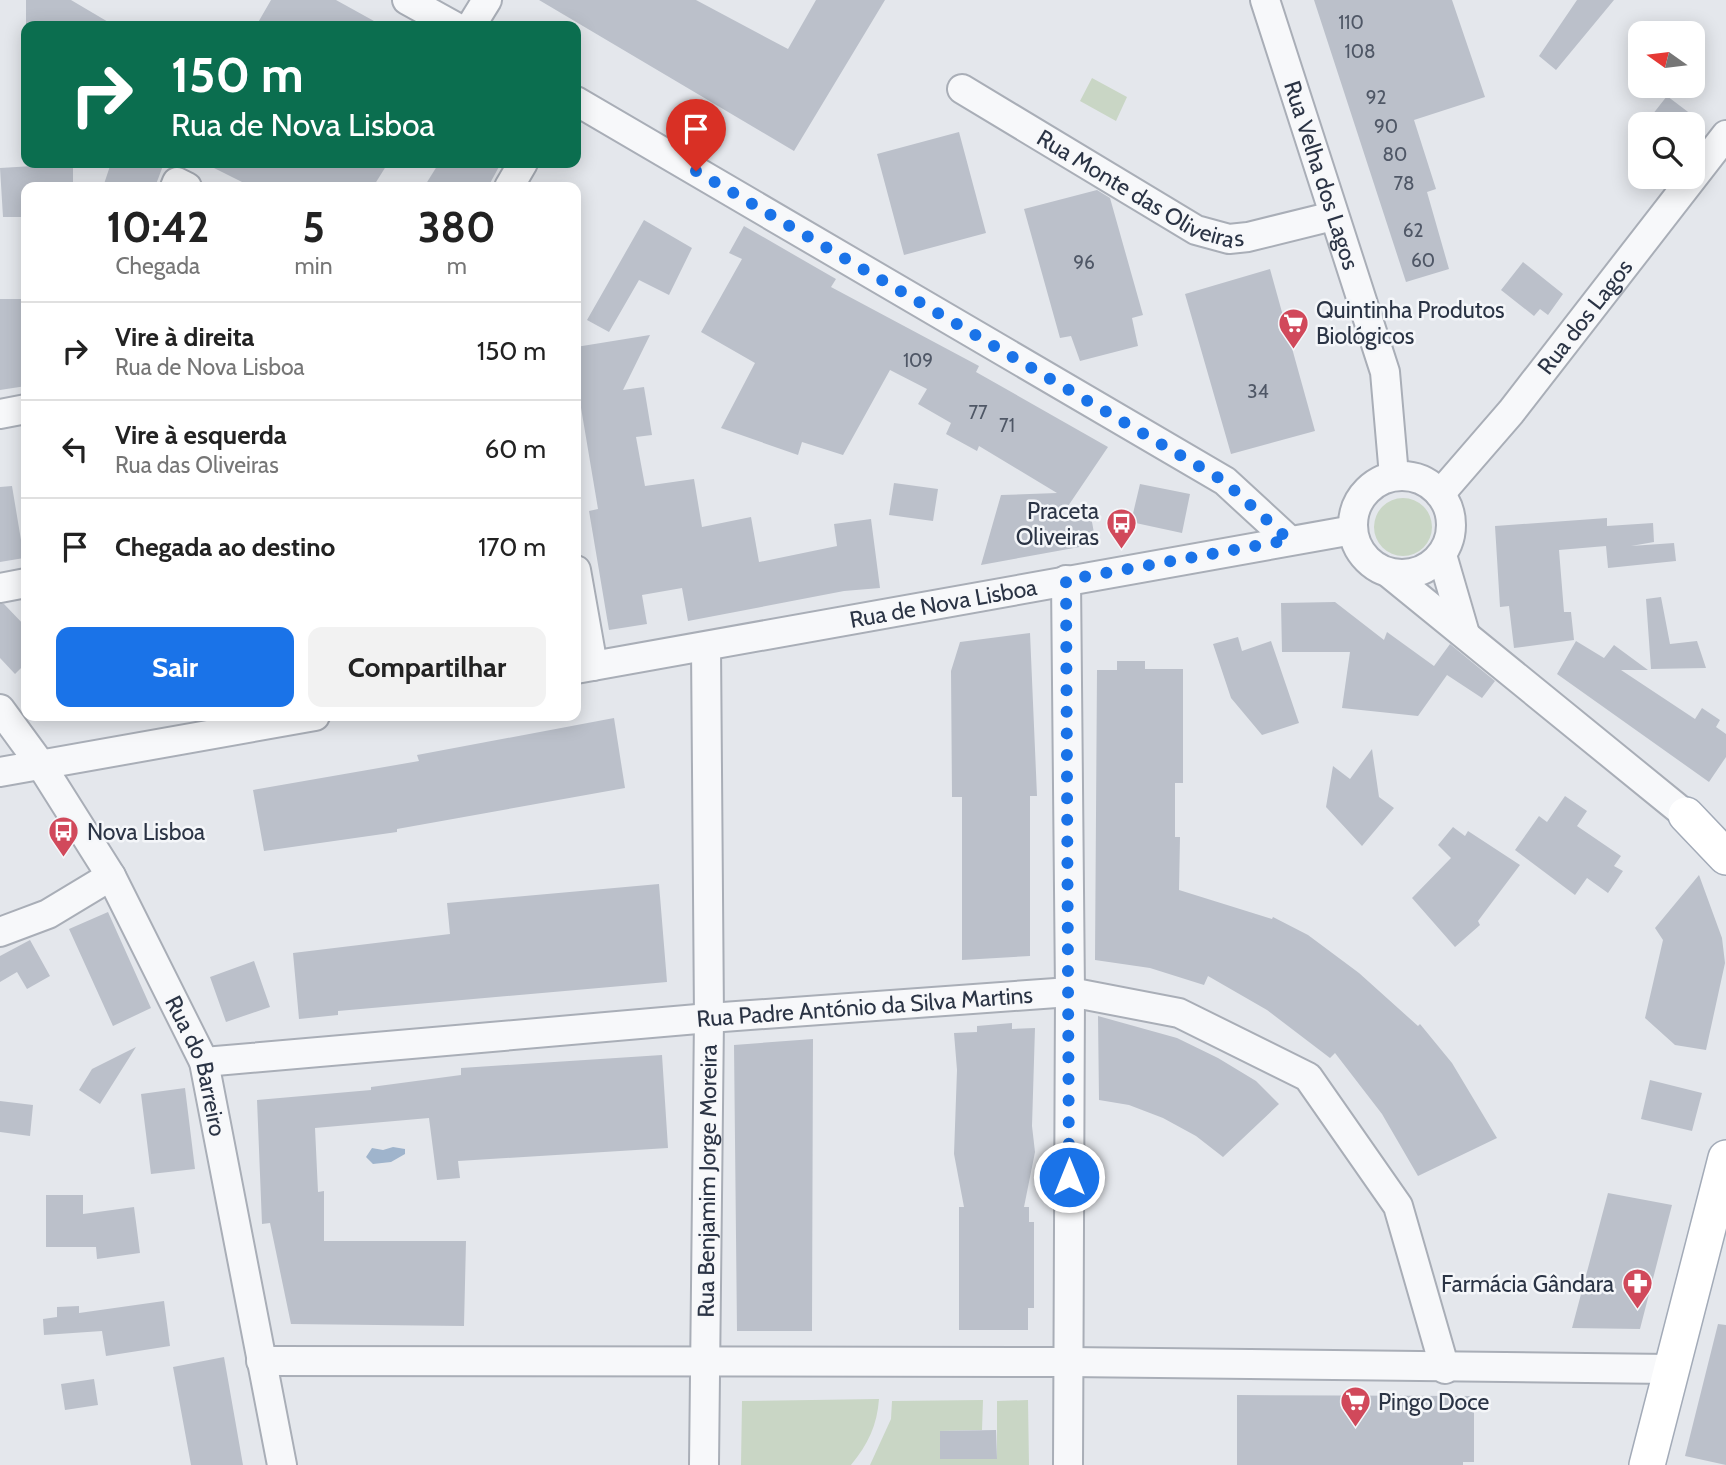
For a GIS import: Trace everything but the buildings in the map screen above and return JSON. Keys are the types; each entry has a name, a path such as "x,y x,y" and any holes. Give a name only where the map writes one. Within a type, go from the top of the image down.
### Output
{"main road":[{"path":"1686,815 1726,822"},
{"path":"1686,815 1726,858"},
{"path":"1647,1465 1726,1158"}],"street":[{"path":"407,0 445,21"},
{"path":"474,21 487,0"},
{"name":"Rua Velha dos Lagos","path":"1265,0 1385,372 1394,476"},
{"name":"Rua Monte das Oliveiras","path":"962,89 1196,230 1229,239 1248,237 1333,216"},
{"path":"581,104 1224,481 1289,540"},
{"name":"Rua dos Lagos","path":"1440,494 1511,412 1726,135"},
{"path":"0,414 21,410"},
{"path":"1390,574 1409,575 1427,568 1442,555 1450,537 1451,518 1440,494 1431,485 1414,477 1394,476 1376,482 1362,496 1354,513 1353,530 1359,551 1372,566 1390,574 1686,815"},
{"name":"Rua de Nova Lisboa","path":"584,667 1353,530"},
{"path":"1442,555 1465,635"},
{"path":"1066,580 1070,992 1068,1465"},
{"path":"0,588 21,584"},
{"path":"581,631 584,667"},
{"name":"Rua Benjamim Jorge Moreira","path":"704,1465 709,1018 706,647"},
{"name":"Rua do Barreiro","path":"0,709 41,765 111,876 204,1062 282,1465"},
{"path":"0,772 287,721"},
{"path":"0,932 48,914 111,876"},
{"name":"Rua Padre António da Silva Martins","path":"204,1062 709,1018 1070,992 1179,1013 1308,1077 1398,1206 1445,1369"},
{"path":"261,1361 706,1364 1068,1362 1670,1370"}],"green space":[{"path":"1092,78 1127,97 1116,121 1080,101"},
{"path":"1403,498 1419,503 1427,511 1432,527 1427,543 1419,551 1403,556 1387,551 1379,543 1374,527 1379,511 1387,503"},
{"path":"879,1399 871,1434 851,1465 741,1465 742,1401"},
{"path":"983,1400 982,1430 940,1431 940,1458 997,1458 997,1401 1028,1400 1029,1465 870,1465 891,1419 892,1401"}],"water":[{"path":"393,1147 405,1149 405,1154 391,1162 373,1164 366,1157 372,1148 383,1150"}],"place":[{"name":"Quintinha Produtos Biológicos","path":"1293,350"},
{"name":"Praceta Oliveiras","path":"1122,551"},
{"name":"Nova Lisboa","path":"64,859"},
{"name":"Farmácia Gândara","path":"1637,1311"},
{"name":"Pingo Doce","path":"1355,1429"}],"route":[{"path":"696,171 1224,481 1289,540 1066,580 1069,1177"}]}
